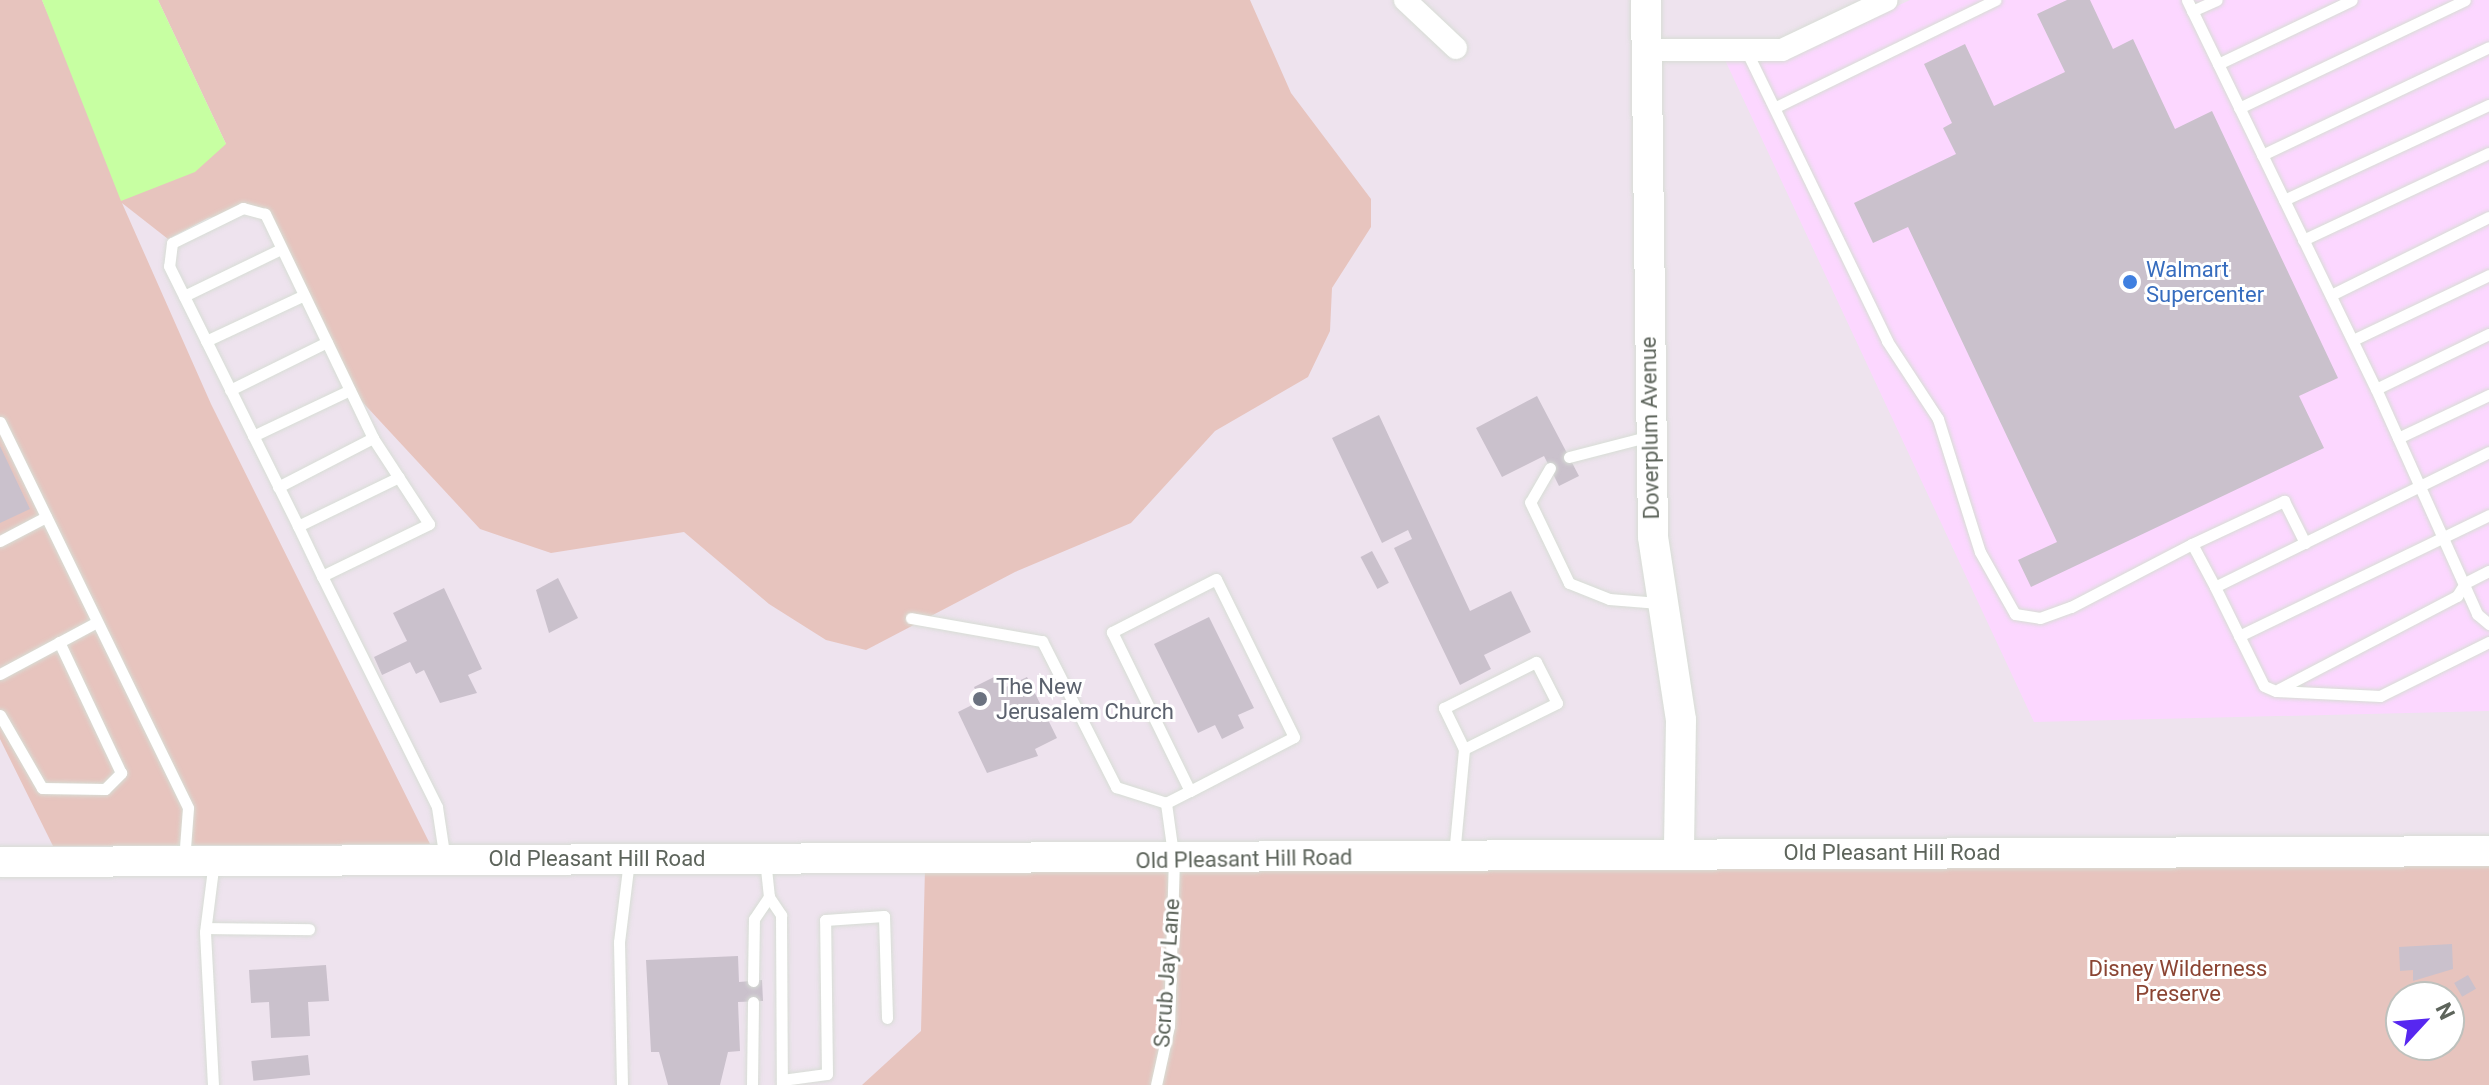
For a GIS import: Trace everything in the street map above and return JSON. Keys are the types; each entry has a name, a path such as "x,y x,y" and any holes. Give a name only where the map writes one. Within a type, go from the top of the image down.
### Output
{"street":[{"path":"1405,0 1456,48"},
{"name":"Doverplum Avenue","path":"1646,0 1644,50 1653,537 1681,720 1679,854"},
{"path":"1644,50 1782,50 1887,0"},
{"name":"Old Pleasant Hill Road","path":"0,862 629,859 1174,861 1679,854 2489,851"}],"lane":[{"path":"1776,107 1995,0"},
{"path":"2217,0 2189,6 2353,340 2443,538 2489,624"},
{"path":"2218,64 2352,0"},
{"path":"2239,108 2465,0"},
{"path":"2262,155 2489,47"},
{"path":"1745,50 1776,107 1887,341 1938,419 1980,552 2015,614 2040,618 2071,607 2192,544 2284,501 2305,543"},
{"path":"2284,200 2489,105"},
{"path":"2303,240 2489,153"},
{"path":"322,576 429,524 373,438 265,214 243,208 172,243 169,266 322,576 437,807 445,860"},
{"path":"2331,295 2489,217"},
{"path":"184,296 281,249"},
{"path":"2353,340 2489,275"},
{"path":"206,341 304,295"},
{"path":"2376,389 2489,334"},
{"path":"230,390 327,342"},
{"path":"253,436 350,390"},
{"path":"2398,438 2489,395"},
{"path":"0,422 188,808 184,861"},
{"path":"1569,457 1651,436"},
{"path":"278,487 373,438"},
{"path":"2215,587 2489,452"},
{"path":"1550,468 1530,502 1569,583 1609,599 1664,603"},
{"path":"298,526 399,477"},
{"path":"2239,636 2489,515"},
{"path":"0,541 46,517"},
{"path":"2192,544 2264,686 2276,691 2380,696 2489,642"},
{"path":"2276,691 2457,596 2465,583 2489,571"},
{"path":"911,618 1042,641 1116,787 1166,803 1190,791 1294,737 1216,579 1112,632 1190,791"},
{"path":"0,674 97,622"},
{"path":"0,715 42,788 105,789 121,773 59,642"},
{"path":"1454,856 1464,749 1444,708 1536,662 1557,703 1464,749"},
{"name":"Scrub Jay Lane","path":"1156,1085 1169,1026 1174,861 1166,803"},
{"path":"622,1085 619,942 629,859"},
{"path":"765,859 769,897 781,915 782,1082 827,1074 825,920 884,916 887,1018"},
{"path":"213,1085 206,928 214,861"},
{"path":"753,981 754,919 769,897"},
{"path":"206,928 309,929"},
{"path":"752,1085 753,1002"}],"shaded area":[{"path":"42,0 158,0 226,144 195,172 121,201"},
{"path":"1910,0 2489,0 2489,711 2034,722 1725,60 1786,58"}],"green space":[{"path":"0,0 42,0 55,30 226,144 158,0 1250,0 1291,93 1371,199 1371,227 1332,288 1330,331 1308,377 1215,431 1131,523 1015,572 866,650 826,640 769,604 684,532 551,553 480,529 354,393 266,218 240,211 208,218 168,239 122,203 211,404 430,844 53,846 0,739"},
{"name":"Disney Wilderness Preserve","path":"2489,860 2489,1085 862,1085 921,1031 925,868"}],"building":[{"path":"2067,0 2090,0 2113,49 2133,39 2175,129 2212,111 2338,378 2299,396 2324,448 2031,587 2018,560 2057,542 1908,227 1873,243 1854,203 1956,154 1943,128 1952,123 1924,64 1965,44 1994,106 2065,72 2037,14"},
{"path":"1537,396 1579,476 1559,486 1544,456 1502,477 1476,428"},
{"path":"1379,415 1470,611 1511,591 1531,632 1484,655 1491,669 1460,685 1394,548 1412,539 1408,530 1382,543 1332,438"},
{"path":"0,446 30,509 0,523"},
{"path":"1372,551 1389,583 1377,589 1361,557"},
{"path":"558,578 578,618 549,633 536,590"},
{"path":"444,588 482,669 468,675 477,693 440,703 424,670 416,674 410,662 382,675 374,657 407,641 393,613"},
{"path":"1209,617 1254,708 1238,715 1244,728 1222,739 1215,725 1198,733 1154,644"},
{"path":"996,676 1002,689 1027,677 1057,738 1035,749 1038,756 987,773 958,712 980,701 974,687"},
{"path":"2452,944 2453,969 2413,981 2413,970 2400,971 2399,947"},
{"path":"738,956 739,982 762,980 763,1001 738,1002 740,1051 728,1052 720,1085 668,1085 659,1052 651,1052 646,960"},
{"path":"326,965 329,1001 308,1002 310,1036 271,1038 269,1002 251,1003 249,970"},
{"path":"2468,975 2476,989 2465,995 2465,981 2458,981"},
{"path":"308,1055 310,1075 253,1081 251,1061"}],"place":[{"name":"Walmart Supercenter","path":"2130,282"},
{"name":"The New Jerusalem Church","path":"980,699"}]}
